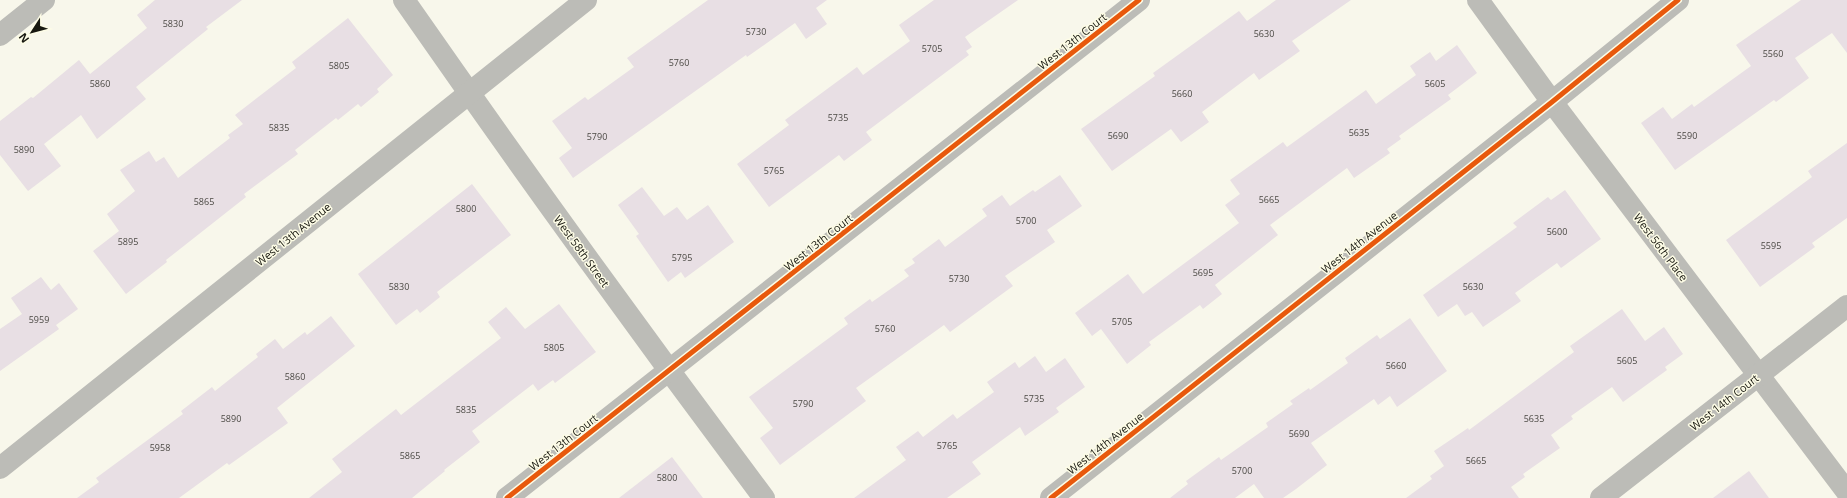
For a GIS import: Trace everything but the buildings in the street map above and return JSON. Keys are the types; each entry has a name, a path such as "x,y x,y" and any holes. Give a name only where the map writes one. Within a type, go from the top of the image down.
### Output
{"street":[{"path":"0,35 44,0"},
{"name":"West 58th Street","path":"404,0 469,94 669,372 764,498"},
{"name":"West 13th Avenue","path":"0,468 586,0"},
{"name":"West 13th Court","path":"507,498 669,372 1139,0"},
{"name":"West 56th Place","path":"1478,0 1552,102 1847,492"},
{"name":"West 14th Avenue","path":"1051,498 1552,102 1678,0"},
{"name":"West 14th Court","path":"1601,498 1847,306"}],"cycle path":[{"path":"507,498 1139,0"},
{"path":"1051,498 1552,102 1678,0"}]}
